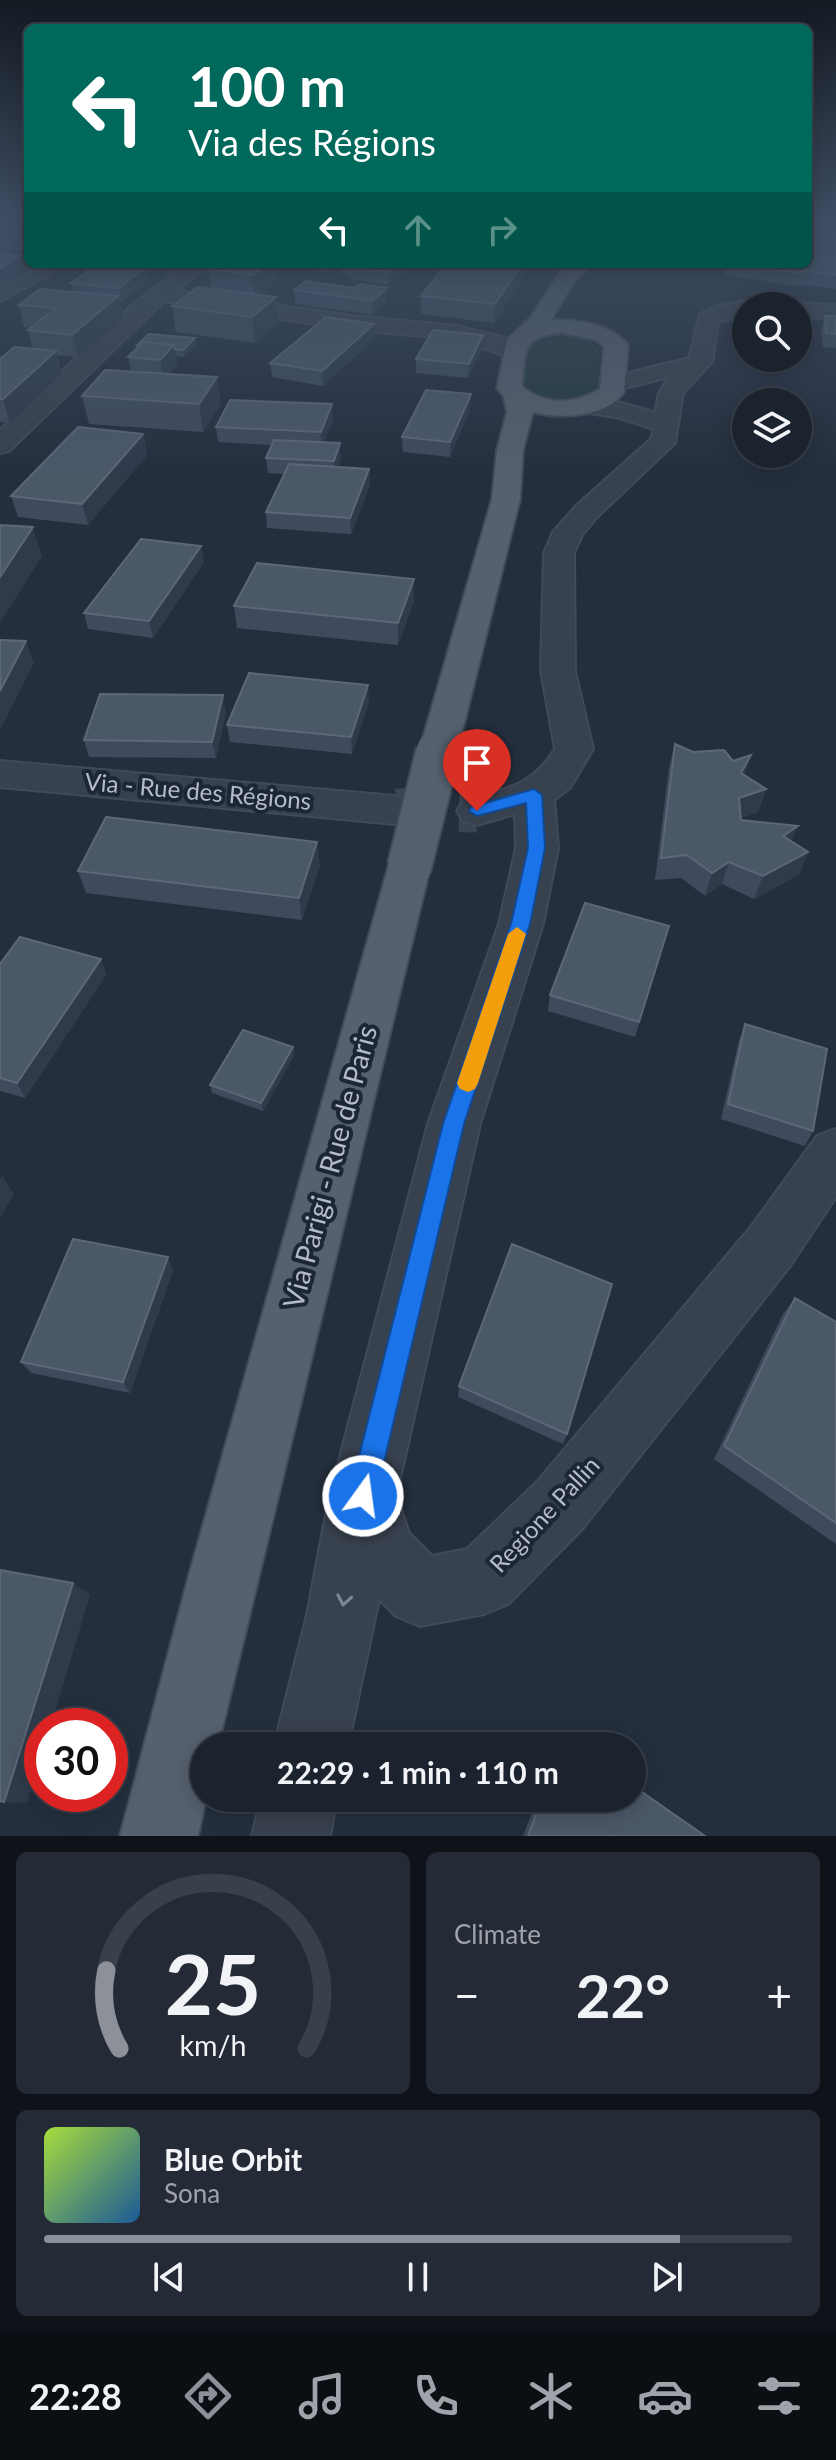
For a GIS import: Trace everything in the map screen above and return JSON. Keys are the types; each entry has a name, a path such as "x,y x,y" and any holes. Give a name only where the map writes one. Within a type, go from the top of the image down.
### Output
{"main road":[{"name":"Via Parigi - Rue de Paris","path":"159,1836 235,1531 506,499 510,450 520,412 516,397 509,388 524,338 550,304"},
{"name":"Via Parigi - Rue de Paris","path":"565,304 564,312 586,329 611,338 616,345 615,352"},
{"path":"524,338 562,326 586,329"},
{"path":"612,388 615,352"},
{"name":"Via Parigi - Rue de Paris","path":"506,499 545,440 567,418 586,406 600,402 612,388"},
{"path":"516,397 555,407 586,406"}],"street":[{"path":"0,445 148,304"},
{"path":"222,304 486,339 524,338"},
{"path":"477,811 534,795 556,779 574,749 558,671 559,553 568,532 586,512 662,443 668,433 669,396 690,365 708,319 732,310"},
{"path":"812,311 836,312"},
{"path":"615,352 643,362 690,365"},
{"path":"612,388 690,365"},
{"path":"612,388 656,414 667,425"},
{"path":"586,406 624,411 667,425"},
{"name":"Via - Rue des Régions","path":"0,774 395,810"},
{"path":"314,1732 342,1615 363,1496 454,1124 521,924 537,848 534,795"},
{"name":"Regione Pallin","path":"363,1496 383,1555 420,1592 484,1580 560,1505 770,1247 836,1153"},
{"path":"291,1836 296,1812"}],"green space":[{"path":"561,335 587,339 599,348 600,377 593,392 573,398 549,397 524,385 523,370 531,342"}],"building":[{"path":"109,304 72,335 28,330 56,308 19,305"},
{"path":"175,304 268,304 252,317 172,306"},
{"path":"825,316 836,316 836,334 826,333"},
{"path":"326,317 374,324 322,371 270,363"},
{"path":"433,330 483,335 469,364 416,359"},
{"path":"149,334 195,338 183,350 175,349 174,345 143,342 137,345"},
{"path":"143,342 174,345 160,360 128,357"},
{"path":"14,347 56,351 0,399 0,359"},
{"path":"105,370 217,377 199,404 82,396"},
{"path":"426,390 471,394 450,442 402,437"},
{"path":"230,400 332,404 321,432 216,427"},
{"path":"78,427 143,434 82,504 11,496"},
{"path":"274,440 340,443 334,461 266,458"},
{"path":"289,464 369,469 350,518 266,512"},
{"path":"0,525 33,527 0,577"},
{"path":"141,539 201,546 149,621 84,613"},
{"path":"257,563 414,579 398,623 234,606"},
{"path":"0,640 26,641 0,691"},
{"path":"249,673 368,685 351,737 227,725"},
{"path":"100,694 223,695 212,742 84,740"},
{"path":"675,744 693,752 724,750 733,761 751,755 741,773 766,789 739,798 741,820 798,826 783,836 808,852 763,876 729,862 712,873 687,855 661,858"},
{"path":"106,817 317,842 299,898 78,871"},
{"path":"585,903 669,926 639,1022 550,995"},
{"path":"20,937 101,959 17,1083 0,1078 0,964"},
{"path":"745,1024 827,1049 813,1131 728,1104"},
{"path":"243,1030 293,1047 261,1103 210,1085"},
{"path":"73,1239 168,1257 123,1382 21,1362"},
{"path":"512,1244 612,1284 567,1434 459,1386"},
{"path":"795,1298 836,1322 836,1523 724,1446"},
{"path":"0,1570 73,1583 34,1708 24,1708 24,1739 4,1802 0,1801"},
{"path":"646,1795 705,1836 528,1836 537,1812 646,1812"}],"tunnel":[{"path":"395,810 477,811"}],"slow traffic":[{"path":"468,1083 517,934"}],"route":[{"path":"363,1496 454,1124 521,924 537,848 534,795 477,811"}]}
